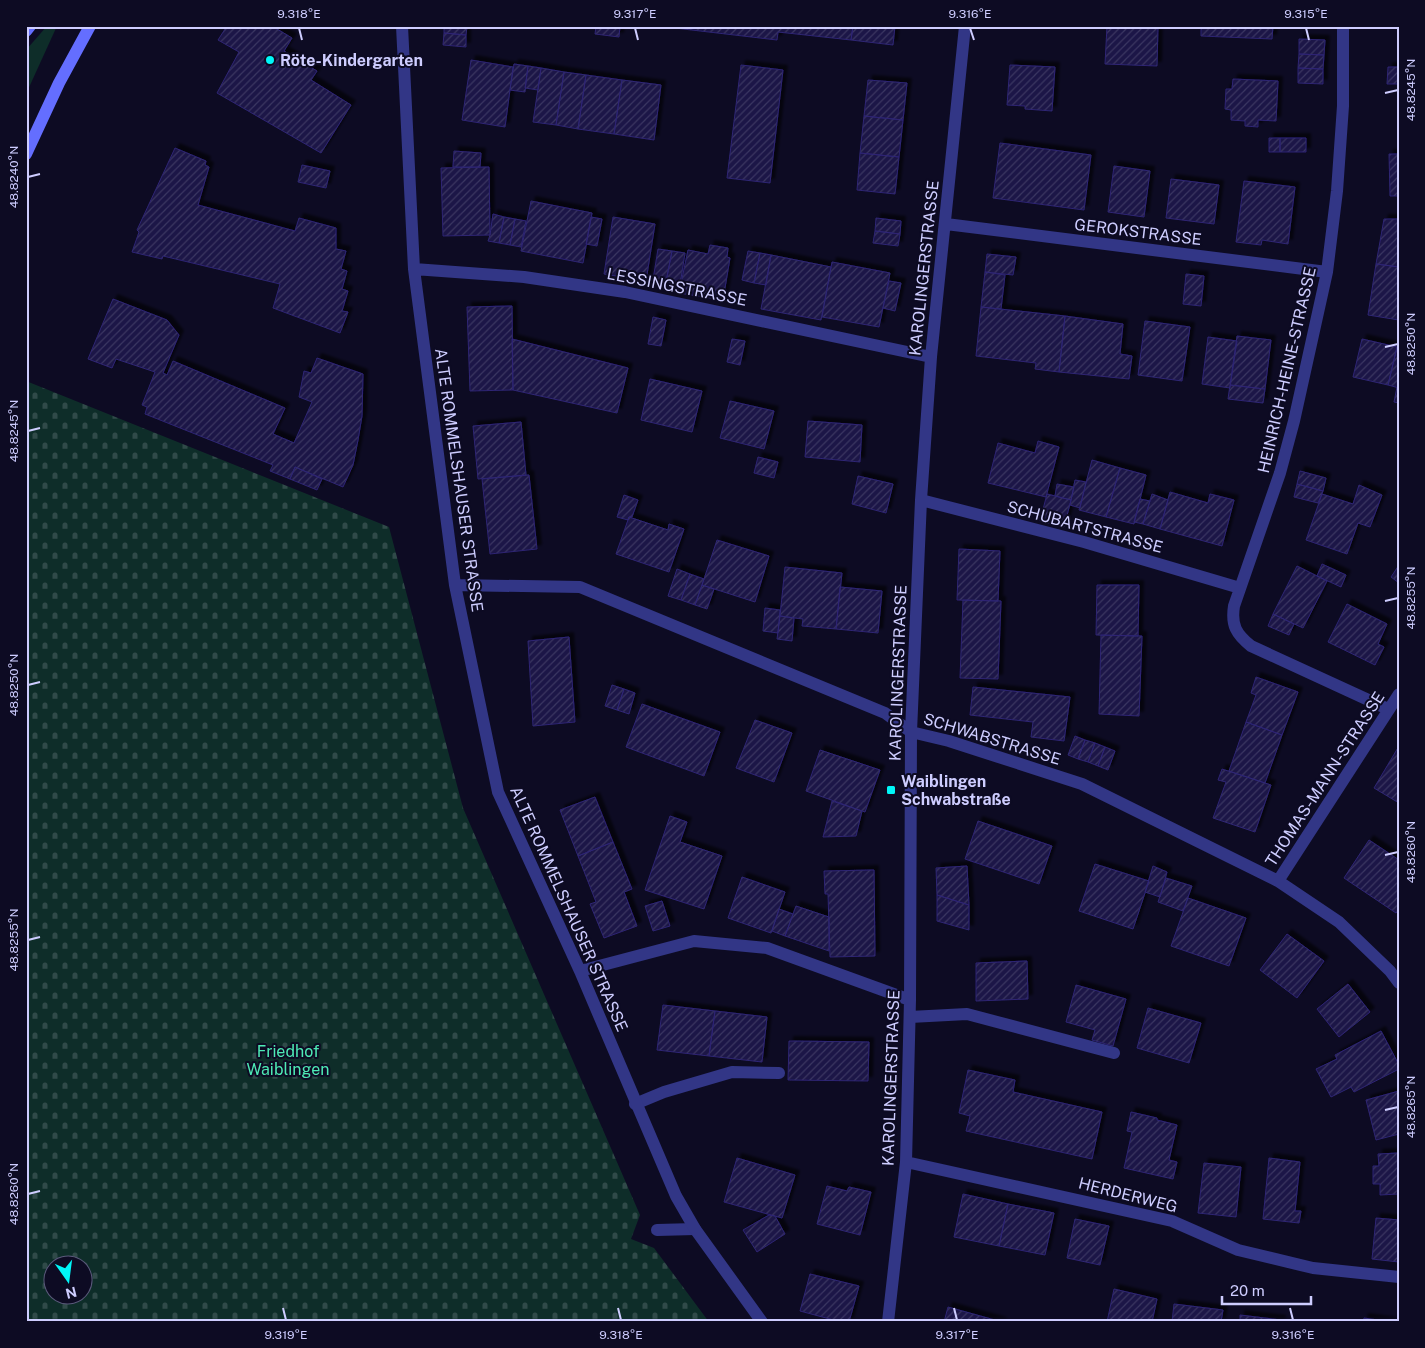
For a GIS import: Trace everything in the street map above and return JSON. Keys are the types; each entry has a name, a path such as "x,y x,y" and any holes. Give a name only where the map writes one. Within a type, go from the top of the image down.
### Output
{"main road":[{"path":"26,31 30,26"},
{"path":"26,154 59,83 90,26"}],"street":[{"name":"ALTE ROMMELSHAUSER STRASSE","path":"402,26 414,269 455,585 498,792 580,971 676,1196 695,1230 762,1322"},
{"name":"KAROLINGERSTRASSE","path":"888,1322 906,1162 910,1017 911,732 922,500 931,357 965,26"},
{"name":"HEINRICH-HEINE-STRASSE","path":"1343,26 1343,106 1337,191 1327,272 1294,422 1280,473 1232,615 1239,637 1251,646 1388,709"},
{"name":"GEROKSTRASSE","path":"946,224 1327,272"},
{"name":"LESSINGSTRASSE","path":"414,269 524,278 625,292 931,357"},
{"name":"SCHUBARTSTRASSE","path":"922,500 1084,542 1240,588"},
{"name":"SCHWABSTRASSE","path":"455,585 580,587 885,713 911,732 949,741 1082,784 1278,881 1339,922 1390,971 1399,983"},
{"name":"THOMAS-MANN-STRASSE","path":"1278,881 1399,694"},
{"path":"580,971 694,941 767,948 910,1000"},
{"path":"910,1017 967,1014 1114,1053"},
{"path":"636,1104 664,1092 732,1072 778,1073"},
{"name":"HERDERWEG","path":"906,1162 1172,1221 1238,1250 1313,1268 1399,1277"},
{"path":"657,1230 695,1230"}],"green space":[{"path":"47,26 57,26 26,94 26,50"},
{"name":"Friedhof Waiblingen","path":"26,381 389,527 463,808 640,1215 631,1239 654,1248 709,1322 26,1322"}],"building":[{"path":"227,26 272,26 292,38 284,51 317,71 311,80 351,105 321,153 217,93 239,52 218,40"},
{"path":"444,26 467,26 466,35 444,33"},
{"path":"596,26 620,26 619,37 595,34"},
{"path":"853,26 851,40 778,32 777,40 666,27"},
{"path":"853,26 895,26 893,45 851,40"},
{"path":"1107,26 1158,26 1157,66 1105,64"},
{"path":"1201,26 1273,26 1272,39 1201,36"},
{"path":"444,33 466,35 466,47 443,45"},
{"path":"1299,39 1325,40 1324,55 1299,54"},
{"path":"1299,54 1324,55 1323,69 1298,68"},
{"path":"471,60 513,67 505,127 462,120"},
{"path":"514,64 528,66 525,92 510,90"},
{"path":"741,65 783,70 770,183 727,178"},
{"path":"1010,65 1055,67 1052,111 1025,109 1025,106 1007,105"},
{"path":"528,66 541,68 538,90 525,88"},
{"path":"1388,67 1399,67 1399,84 1387,84"},
{"path":"541,68 564,72 556,125 533,122"},
{"path":"1298,68 1323,69 1323,84 1298,83"},
{"path":"564,72 586,75 578,129 556,125"},
{"path":"586,75 622,80 614,134 578,129"},
{"path":"1233,79 1278,81 1276,121 1258,120 1258,127 1245,126 1245,121 1231,120 1231,110 1225,109 1226,89 1232,89"},
{"path":"622,80 661,85 654,140 614,134"},
{"path":"868,80 907,83 903,120 864,116"},
{"path":"864,116 903,120 899,157 860,153"},
{"path":"1269,138 1280,138 1280,152 1269,152"},
{"path":"1280,138 1306,138 1306,152 1280,152"},
{"path":"1000,143 1091,155 1084,210 993,198"},
{"path":"175,148 206,161 205,165 209,167 198,205 295,231 299,218 336,228 336,249 346,251 341,269 347,271 342,289 348,291 342,311 348,312 340,333 273,308 280,284 163,256 162,259 132,252 139,232 137,230"},
{"path":"454,151 481,153 480,167 453,167"},
{"path":"860,153 899,157 895,194 857,190"},
{"path":"1389,154 1399,154 1399,196 1390,196"},
{"path":"302,165 330,171 326,188 298,182"},
{"path":"1114,166 1150,171 1144,217 1108,212"},
{"path":"489,167 490,235 443,236 441,168"},
{"path":"1171,179 1219,185 1214,224 1166,218"},
{"path":"1244,181 1295,187 1288,244 1262,240 1261,245 1236,242"},
{"path":"531,201 592,213 583,263 521,251"},
{"path":"493,214 504,217 499,243 488,241"},
{"path":"504,217 515,219 510,245 499,243"},
{"path":"591,217 602,219 597,246 586,244"},
{"path":"613,217 655,224 646,281 604,274"},
{"path":"876,218 901,221 900,234 875,231"},
{"path":"515,219 526,221 521,247 510,245"},
{"path":"1384,219 1399,219 1399,267 1376,264"},
{"path":"875,231 900,234 898,246 873,243"},
{"path":"710,245 728,248 727,257 730,258 723,300 679,293 688,250 708,254"},
{"path":"658,249 672,251 666,282 653,280"},
{"path":"672,251 685,253 680,285 666,282"},
{"path":"748,251 760,253 754,283 742,280"},
{"path":"760,253 771,255 766,285 754,283"},
{"path":"987,254 1016,257 1013,275 985,272"},
{"path":"771,255 831,267 821,320 761,309"},
{"path":"832,262 890,273 879,327 822,317"},
{"path":"1376,264 1399,267 1399,320 1368,315"},
{"path":"985,272 1005,275 1001,309 981,307"},
{"path":"1186,274 1204,276 1201,306 1183,304"},
{"path":"889,281 901,283 895,311 883,308"},
{"path":"113,299 167,320 179,335 163,373 167,375 173,361 285,408 273,434 294,443 312,402 299,397 304,371 311,373 317,358 363,374 362,416 358,440 353,465 343,487 295,467 290,479 270,471 273,465 145,414 147,407 142,405 155,372 116,359 112,368 88,359"},
{"path":"512,306 513,390 470,391 467,307"},
{"path":"981,307 1065,316 1059,372 1035,369 1036,363 976,356"},
{"path":"1065,316 1123,324 1120,354 1132,356 1129,379 1059,372"},
{"path":"653,317 666,320 661,346 648,344"},
{"path":"1145,321 1190,327 1182,381 1138,375"},
{"path":"1237,336 1271,340 1265,389 1230,385"},
{"path":"1208,337 1237,341 1230,388 1202,384"},
{"path":"512,339 628,368 617,413 513,390"},
{"path":"732,339 745,341 740,365 727,362"},
{"path":"1362,339 1397,347 1388,385 1353,377"},
{"path":"1397,347 1399,348 1399,388 1388,385"},
{"path":"650,379 702,391 692,432 641,420"},
{"path":"1230,385 1265,389 1263,403 1228,399"},
{"path":"1397,387 1399,388 1399,403 1394,402"},
{"path":"730,401 774,411 764,449 720,438"},
{"path":"808,421 862,425 860,462 805,457"},
{"path":"521,422 526,475 478,479 473,426"},
{"path":"1038,441 1059,447 1046,497 988,483 998,443 1035,453"},
{"path":"758,457 778,462 774,478 754,473"},
{"path":"1092,460 1120,468 1106,517 1079,510"},
{"path":"295,467 322,479 317,490 290,479"},
{"path":"1120,468 1146,475 1134,524 1106,517"},
{"path":"1300,471 1326,478 1323,491 1297,484"},
{"path":"529,475 537,549 490,554 482,479"},
{"path":"858,476 893,484 886,513 852,504"},
{"path":"1075,480 1086,482 1080,508 1070,505"},
{"path":"1057,484 1074,487 1071,500 1055,496"},
{"path":"1297,484 1323,491 1318,503 1294,497"},
{"path":"1359,485 1382,495 1370,527 1358,523 1347,554 1306,540 1322,494 1353,504"},
{"path":"1170,492 1208,503 1210,494 1234,500 1222,546 1160,529"},
{"path":"1047,494 1071,500 1064,527 1040,521"},
{"path":"1152,494 1168,500 1160,529 1143,524"},
{"path":"624,495 638,500 632,517 629,517 628,520 617,517"},
{"path":"1140,499 1150,501 1143,524 1134,522"},
{"path":"629,517 668,530 669,524 684,529 669,572 616,554"},
{"path":"717,540 769,556 755,602 702,585"},
{"path":"959,549 1000,551 998,601 957,600"},
{"path":"1322,564 1346,575 1341,587 1317,576"},
{"path":"1399,565 1399,583 1391,577"},
{"path":"1297,566 1327,581 1303,628 1273,614"},
{"path":"785,567 842,573 836,629 802,626 803,619 780,616"},
{"path":"677,569 690,574 681,600 668,596"},
{"path":"690,574 704,579 695,605 681,600"},
{"path":"702,585 714,589 707,609 695,605"},
{"path":"1097,585 1139,585 1138,636 1096,635"},
{"path":"840,587 882,591 878,633 836,629"},
{"path":"963,600 1001,601 998,679 960,678"},
{"path":"1347,604 1387,624 1378,644 1384,647 1375,665 1328,642"},
{"path":"765,608 780,610 778,633 763,631"},
{"path":"1273,614 1294,624 1289,635 1268,626"},
{"path":"780,616 794,618 792,641 777,639"},
{"path":"1101,635 1142,636 1139,716 1099,714"},
{"path":"569,637 575,722 533,726 528,641"},
{"path":"1256,677 1298,692 1282,735 1246,722 1256,695 1251,693"},
{"path":"612,685 624,689 617,710 605,706"},
{"path":"973,687 1070,697 1064,741 1031,737 1033,722 970,715"},
{"path":"624,689 635,693 629,714 617,710"},
{"path":"642,704 720,732 704,776 626,747"},
{"path":"755,720 792,733 774,782 736,768"},
{"path":"1246,722 1282,735 1265,783 1229,771"},
{"path":"1075,736 1085,740 1078,759 1068,755"},
{"path":"1085,740 1095,743 1088,762 1078,759"},
{"path":"1095,743 1105,747 1098,766 1088,762"},
{"path":"1399,746 1399,803 1374,788"},
{"path":"1105,747 1115,751 1108,770 1098,766"},
{"path":"820,750 880,770 865,812 806,791"},
{"path":"1222,769 1271,785 1255,832 1213,818 1226,782 1218,780"},
{"path":"595,797 613,842 578,856 560,810"},
{"path":"832,801 862,811 856,836 823,837"},
{"path":"670,816 687,822 680,842 722,856 704,909 645,890"},
{"path":"978,821 1052,846 1039,884 965,859"},
{"path":"1369,840 1399,860 1399,909 1396,913 1344,878"},
{"path":"613,842 632,889 624,892 637,926 604,938 590,904 596,902 578,856"},
{"path":"1095,864 1149,881 1133,929 1079,911"},
{"path":"967,866 969,905 937,895 936,868"},
{"path":"1153,866 1167,872 1160,897 1145,892"},
{"path":"874,870 875,956 830,957 828,894 825,894 824,871"},
{"path":"742,877 785,892 771,933 728,918"},
{"path":"1166,878 1192,886 1183,911 1158,902"},
{"path":"937,895 969,905 969,930 937,921"},
{"path":"1188,898 1246,918 1229,966 1171,946"},
{"path":"662,901 670,926 653,931 645,906"},
{"path":"796,906 829,917 829,951 785,936"},
{"path":"779,909 793,914 785,936 772,931"},
{"path":"1287,934 1324,961 1297,998 1260,970"},
{"path":"1027,961 1028,999 976,1001 976,963"},
{"path":"1348,984 1370,1012 1339,1037 1317,1009"},
{"path":"1076,985 1126,999 1113,1046 1092,1040 1095,1030 1066,1022"},
{"path":"663,1005 715,1011 709,1056 657,1050"},
{"path":"1148,1008 1201,1023 1189,1063 1137,1048"},
{"path":"715,1011 767,1017 762,1062 709,1056"},
{"path":"1381,1031 1399,1065 1399,1069 1354,1092 1351,1087 1331,1097 1316,1069 1337,1059 1335,1055"},
{"path":"789,1041 869,1042 868,1081 788,1080"},
{"path":"968,1070 1015,1080 1013,1092 1102,1112 1092,1159 966,1131 970,1116 959,1113"},
{"path":"1399,1091 1399,1134 1376,1140 1366,1100"},
{"path":"1131,1112 1177,1125 1169,1160 1177,1162 1173,1179 1124,1168 1132,1132 1127,1131"},
{"path":"1399,1153 1399,1194 1380,1195 1380,1184 1373,1184 1373,1166 1379,1166 1378,1154"},
{"path":"737,1158 795,1175 782,1218 724,1202"},
{"path":"1269,1158 1300,1162 1295,1211 1301,1211 1299,1223 1263,1219"},
{"path":"1204,1163 1241,1167 1236,1217 1198,1213"},
{"path":"827,1186 847,1191 849,1187 871,1192 860,1235 817,1224"},
{"path":"963,1194 1008,1204 999,1246 954,1237"},
{"path":"1008,1204 1054,1213 1045,1255 999,1246"},
{"path":"769,1215 775,1216 785,1234 757,1252 743,1230"},
{"path":"1376,1218 1399,1220 1399,1262 1372,1259"},
{"path":"1075,1219 1109,1226 1100,1265 1067,1258"},
{"path":"810,1274 859,1286 849,1322 841,1322 800,1311"},
{"path":"1114,1289 1157,1299 1152,1322 1107,1322"},
{"path":"1174,1304 1223,1310 1221,1322 1172,1322"},
{"path":"948,1307 1002,1322 944,1322"},
{"path":"1240,1315 1281,1320 1281,1322 1240,1322"},
{"path":"1364,1318 1392,1322 1363,1322"}],"place":[{"name":"Röte-Kindergarten","path":"270,60"},
{"name":"Waiblingen Schwabstraße","path":"891,790"}]}
